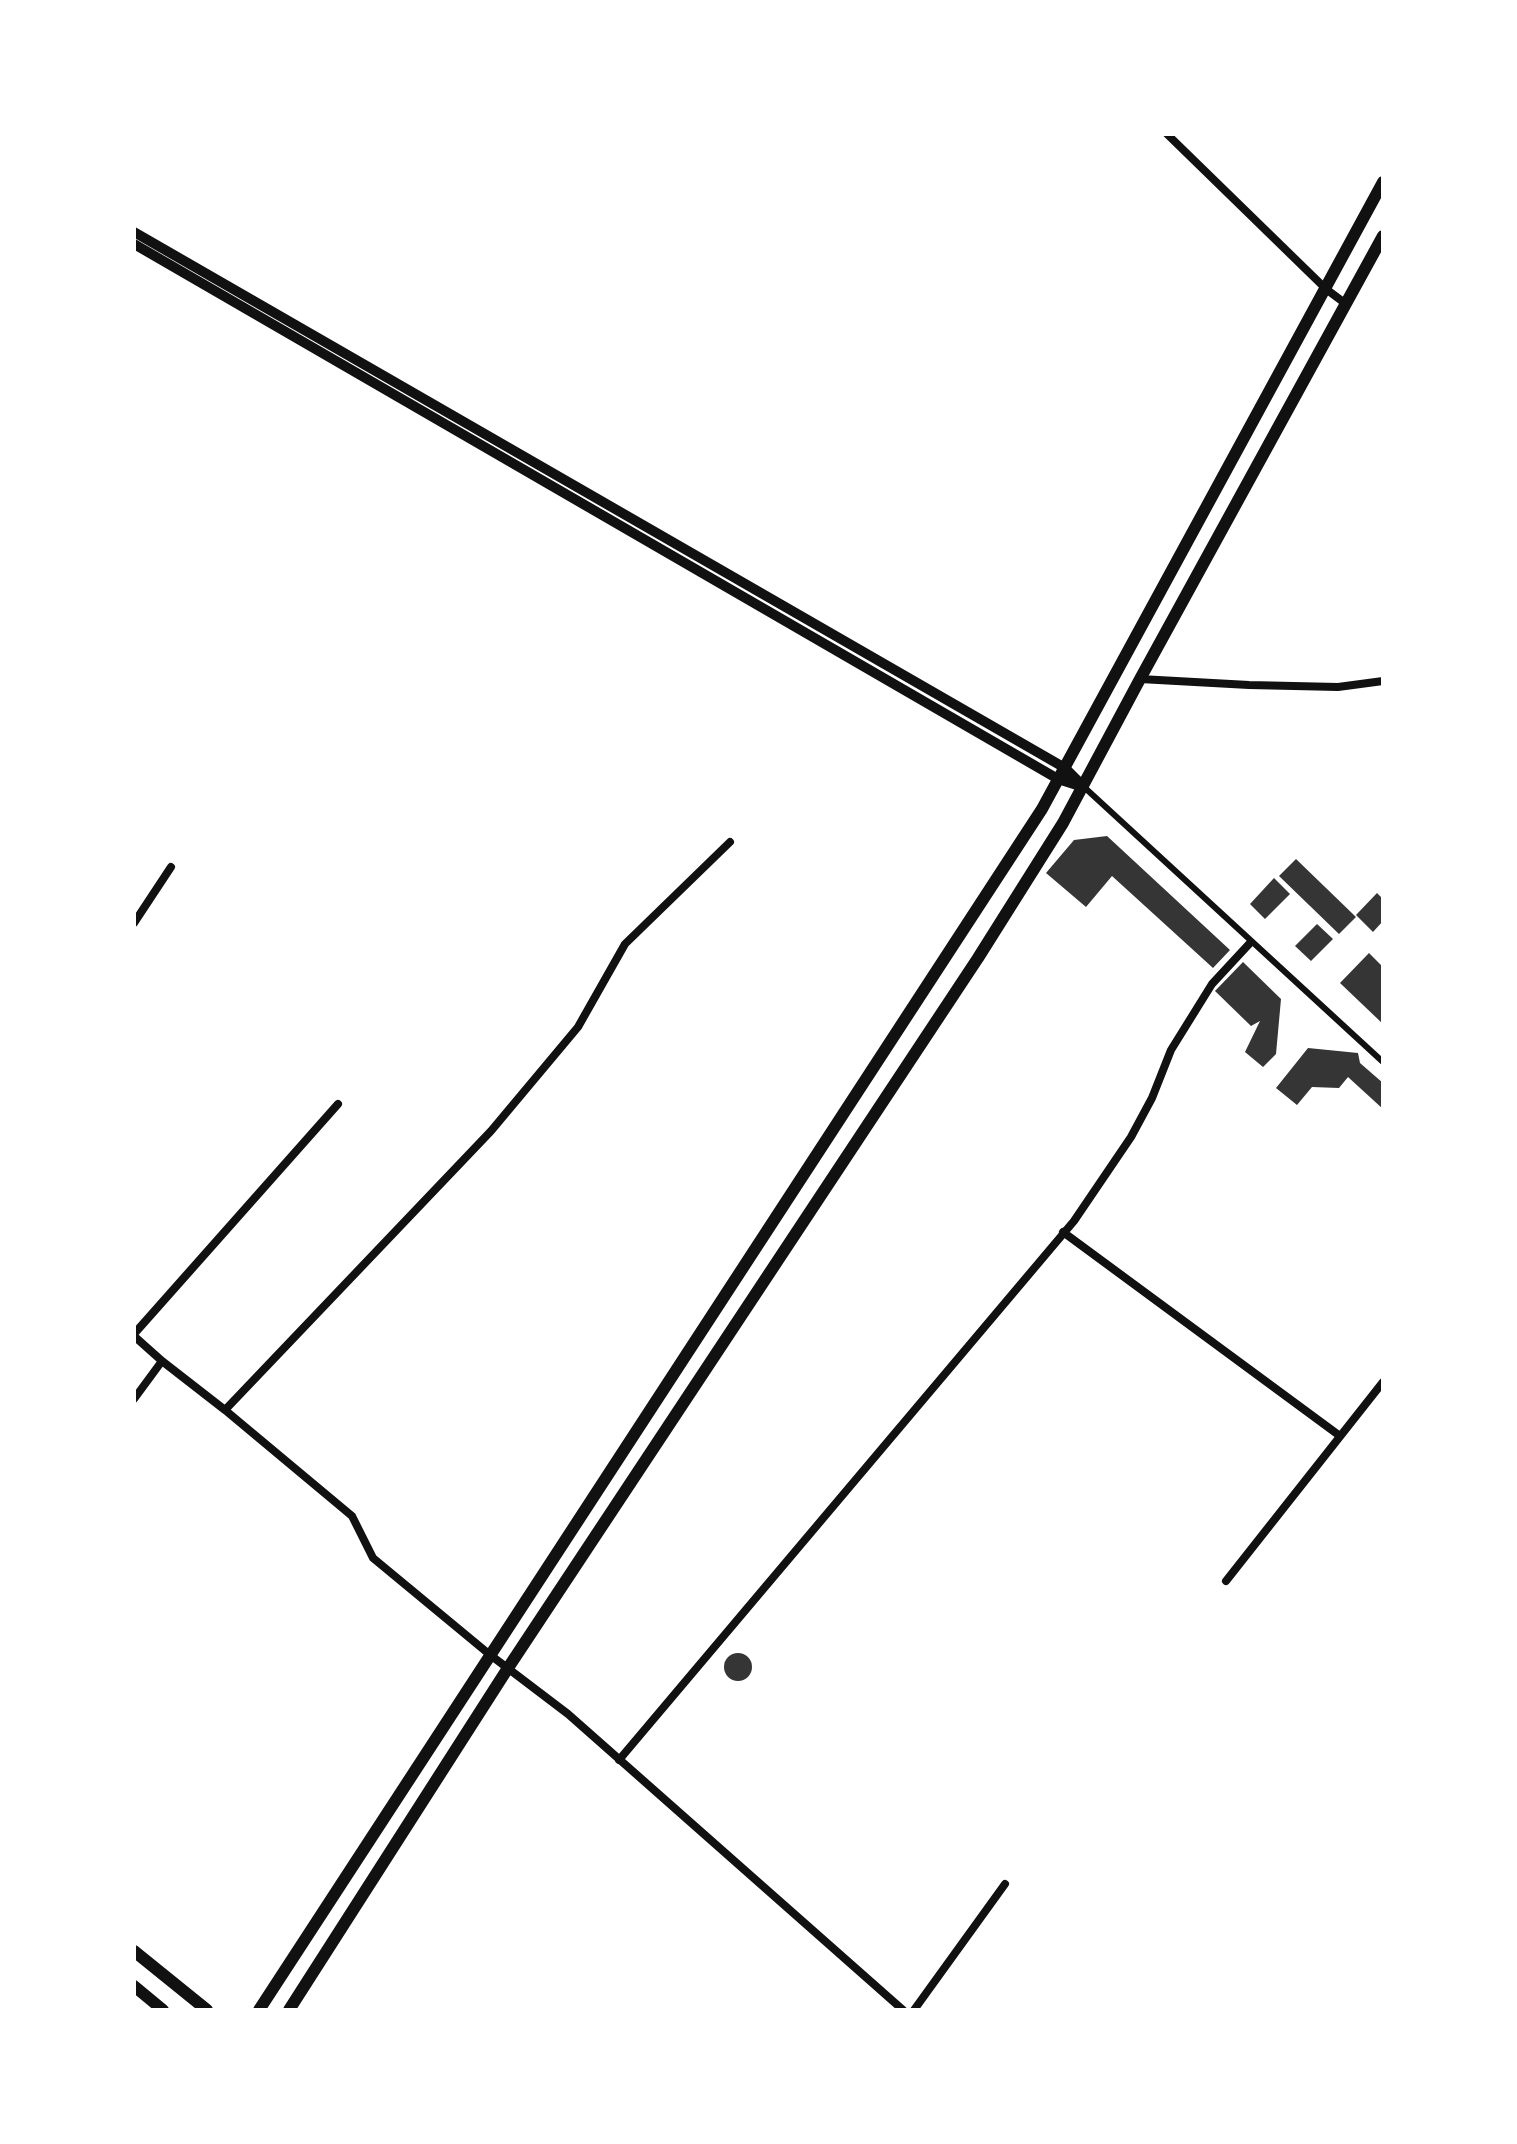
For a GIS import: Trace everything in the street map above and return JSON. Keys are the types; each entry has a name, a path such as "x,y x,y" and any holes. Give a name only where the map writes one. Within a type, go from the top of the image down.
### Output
{"main road":[{"path":"259,2010 1014,855 1383,182"},
{"path":"289,2010 508,1668 978,958 1084,787 1383,236"},
{"path":"134,1951 207,2010"},
{"path":"134,1986 163,2010"}],"street":[{"path":"1167,134 1326,289 1346,304"},
{"path":"134,232 1061,774"},
{"path":"134,244 1084,787 1250,943 1383,1062"},
{"path":"1140,679 1338,687 1383,681"},
{"path":"225,1410 491,1131 578,1027 625,944 730,842"},
{"path":"134,923 171,867"},
{"path":"619,1760 1074,1221 1131,1137 1152,1098 1171,1050 1212,984 1250,943"},
{"path":"338,1104 134,1335 352,1516 373,1558 489,1654 568,1714 903,2010"},
{"path":"1063,1232 1340,1436"},
{"path":"134,1399 162,1361"},
{"path":"1226,1581 1383,1382"},
{"path":"914,2010 1005,1884"}],"building":[{"path":"1107,836 1230,950 1213,968 1112,876 1086,907 1046,873 1074,840"},
{"path":"1296,859 1356,917 1339,934 1279,876"},
{"path":"1274,878 1290,894 1265,919 1250,904"},
{"path":"1377,893 1383,899 1383,921 1373,932 1356,915"},
{"path":"1317,924 1333,939 1311,961 1295,946"},
{"path":"1369,953 1383,967 1383,1024 1340,983"},
{"path":"1243,962 1281,999 1276,1054 1263,1067 1245,1052 1260,1021 1251,1026 1215,991"},
{"path":"1308,1048 1358,1053 1360,1063 1383,1083 1383,1109 1348,1077 1339,1088 1312,1087 1297,1105 1276,1088"},
{"path":"738,1653 748,1657 752,1667 748,1677 738,1681 728,1677 724,1667 728,1657"}]}
